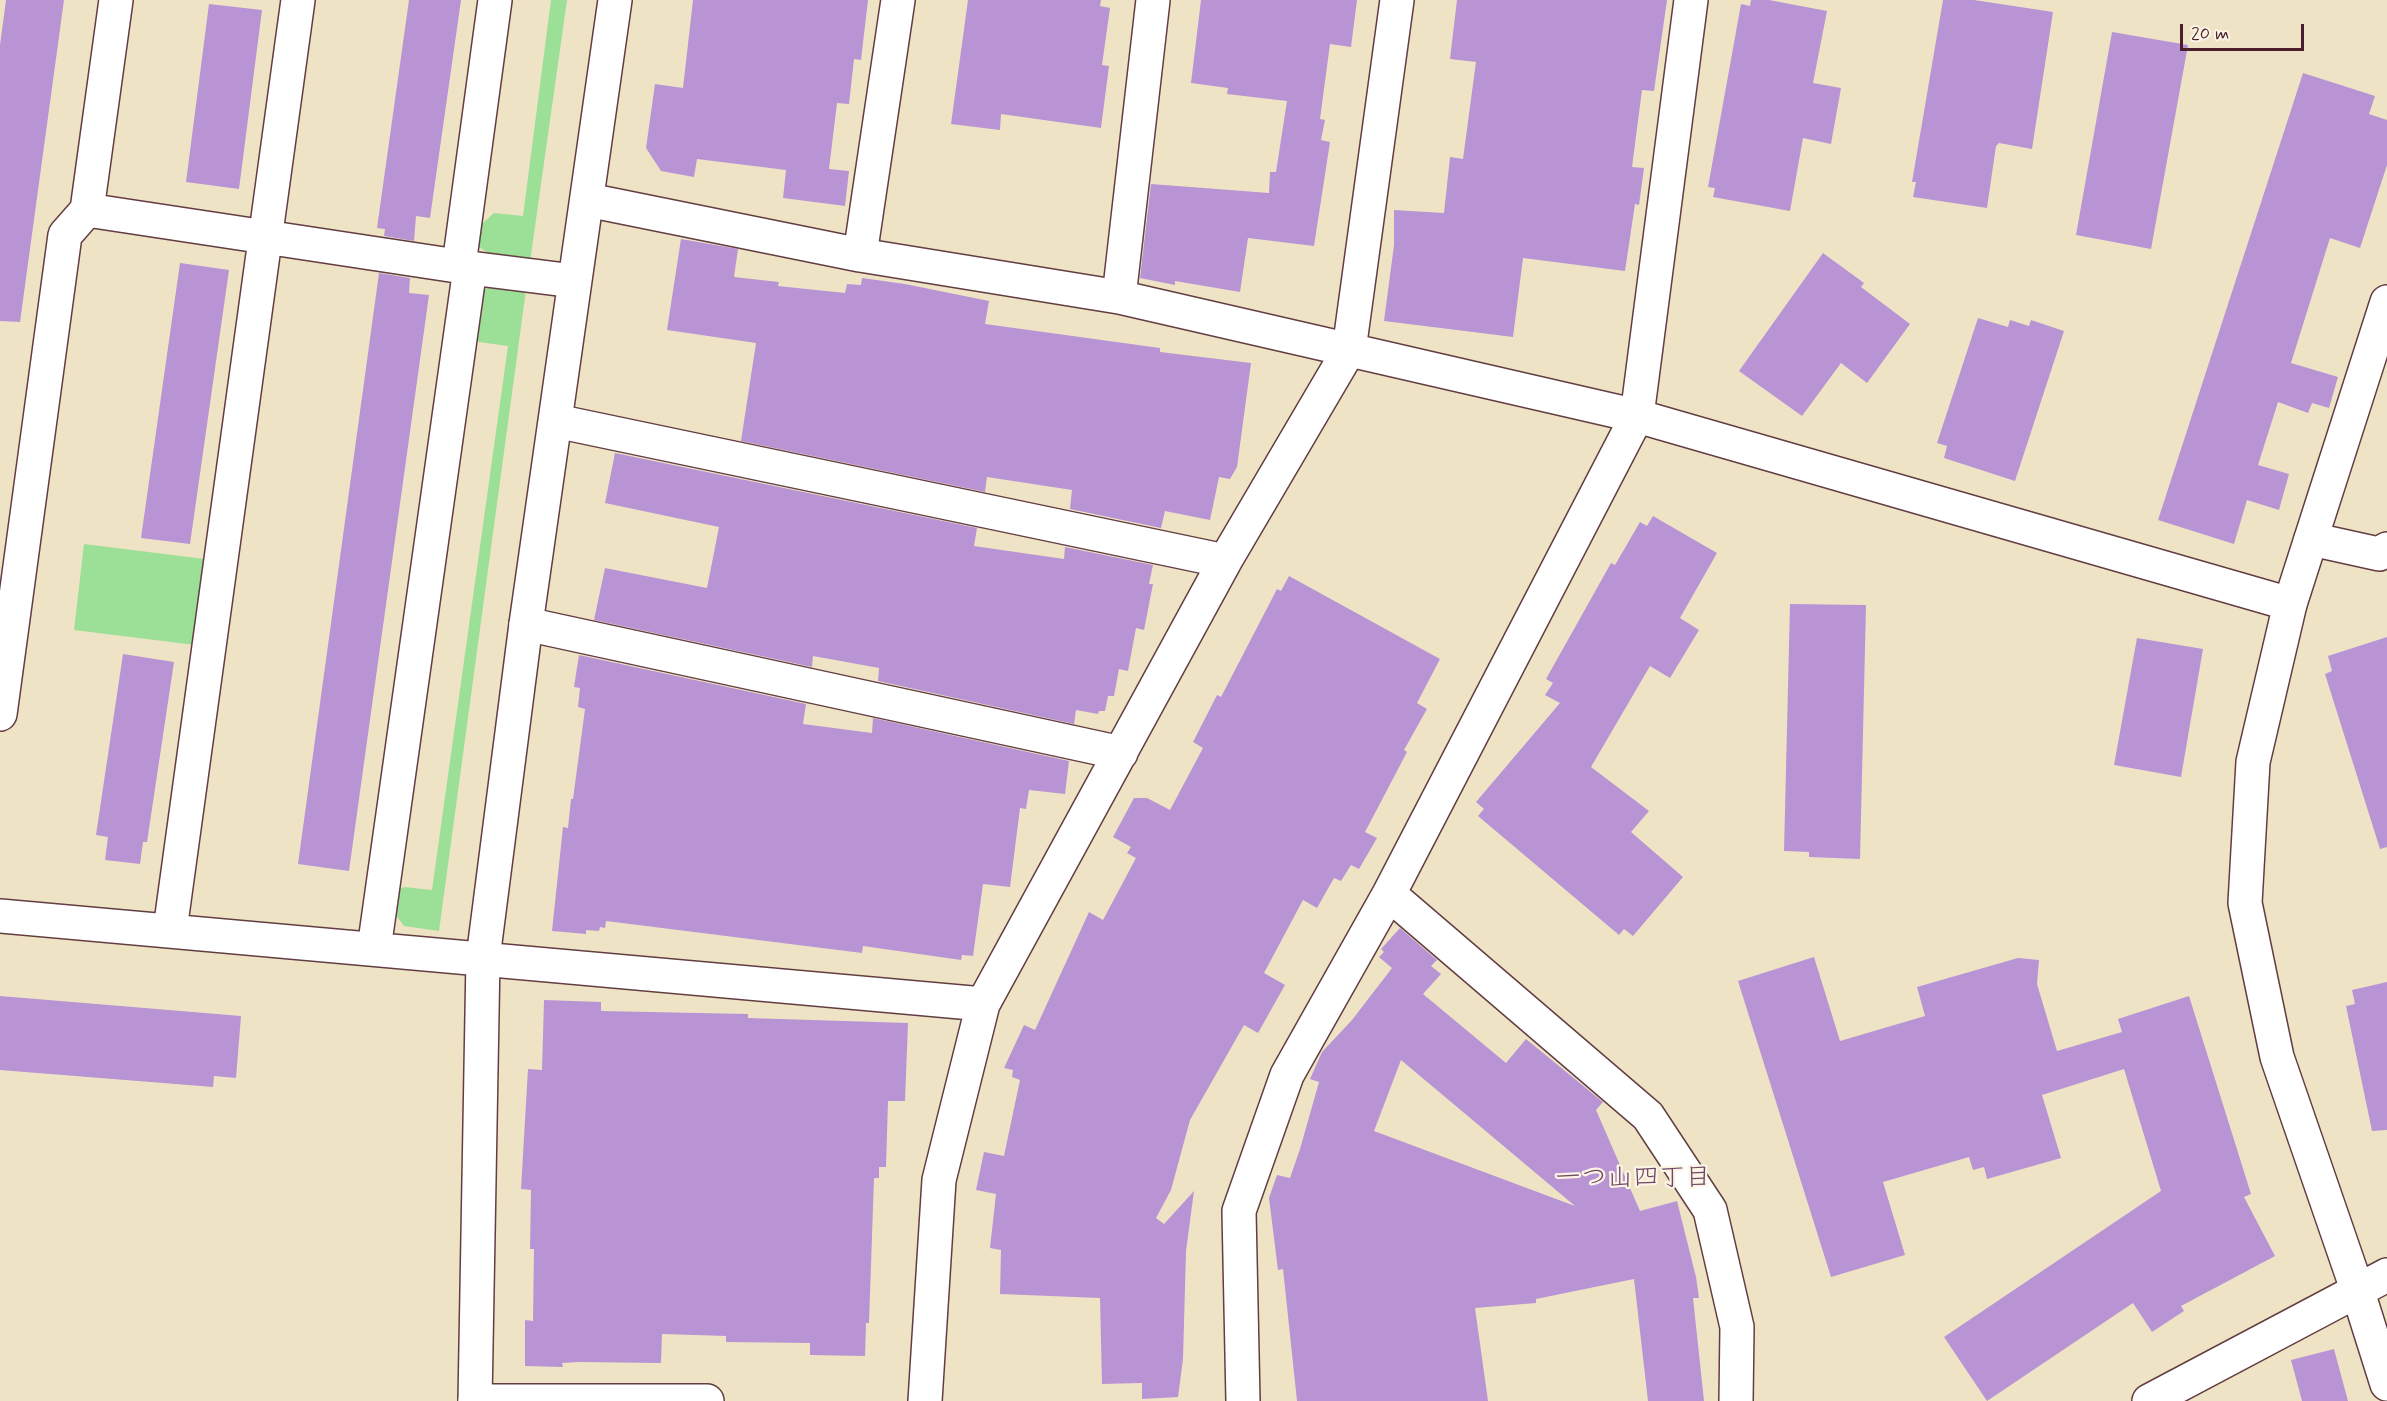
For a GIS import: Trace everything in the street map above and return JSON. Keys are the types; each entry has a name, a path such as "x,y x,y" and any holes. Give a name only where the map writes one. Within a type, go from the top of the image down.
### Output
{"street":[{"path":"0,714 65,236 87,210 116,0"},
{"path":"170,930 298,0"},
{"path":"374,949 464,266 495,0"},
{"path":"615,0 526,624 483,958 475,1401 707,1401"},
{"path":"860,255 898,0"},
{"path":"1119,297 1153,0"},
{"path":"925,1401 939,1180 983,1004 1225,561 1349,350 1397,0"},
{"path":"1243,1401 1239,1211 1287,1075 1389,894 1637,416 1691,0"},
{"path":"588,200 860,255 1119,297 1637,416 2290,604"},
{"path":"87,210 574,281"},
{"path":"2387,302 2290,604 2253,762 2245,903 2277,1057 2357,1289 2387,1384"},
{"path":"556,421 1225,561"},
{"path":"2312,539 2379,554 2387,549"},
{"path":"526,624 1121,753"},
{"path":"1389,894 1648,1116 1710,1210 1737,1327 1736,1401"},
{"path":"0,916 983,1004"},
{"path":"2149,1401 2387,1275"}],"green space":[{"path":"551,0 567,0 530,262 494,257 479,247 476,229 494,213 523,216"},
{"path":"491,286 526,290 439,931 404,926 390,907 392,893 404,887 432,890 508,346 479,342 471,333 478,293"},
{"path":"84,544 213,560 203,646 74,630"}],"building":[{"path":"6,0 64,0 20,322 0,321 0,45"},
{"path":"409,0 461,0 430,218 416,216 414,241 384,236 385,229 377,228"},
{"path":"693,0 868,0 861,60 854,59 849,104 837,103 829,169 849,171 845,206 783,198 786,170 697,159 694,177 661,171 646,148 655,84 683,88"},
{"path":"968,0 1101,0 1100,6 1110,8 1102,65 1109,66 1101,128 1001,114 1000,130 951,124"},
{"path":"1201,0 1357,0 1351,47 1330,44 1320,119 1325,120 1321,140 1330,142 1314,246 1248,238 1240,292 1175,281 1175,285 1140,278 1151,184 1269,193 1270,172 1276,172 1287,101 1227,94 1228,88 1191,83"},
{"path":"1457,0 1667,0 1654,91 1642,90 1632,167 1644,168 1639,205 1635,204 1625,271 1523,258 1513,337 1384,321 1394,245 1394,210 1444,213 1450,157 1463,159 1476,62 1450,59"},
{"path":"1751,0 1769,0 1827,11 1813,83 1841,88 1831,144 1803,138 1790,211 1713,197 1715,188 1708,187 1741,4 1750,6"},
{"path":"1943,0 1974,0 2053,12 2032,149 1999,143 1996,146 1987,208 1913,197 1916,182 1912,182"},
{"path":"209,4 262,10 239,189 186,182"},
{"path":"2112,32 2188,45 2151,249 2076,235"},
{"path":"2303,73 2375,96 2369,114 2387,120 2387,165 2360,248 2330,238 2291,363 2338,377 2329,408 2312,403 2308,413 2278,402 2258,465 2289,474 2279,510 2247,500 2234,544 2158,520"},
{"path":"681,239 738,249 734,277 779,282 778,286 845,293 847,284 861,285 862,278 905,284 989,301 985,324 1160,348 1160,352 1251,363 1237,467 1230,479 1219,477 1210,520 1165,511 1161,528 1070,509 1072,490 987,477 985,492 741,441 756,343 667,330"},
{"path":"1823,253 1864,283 1861,287 1910,324 1867,383 1841,363 1802,416 1739,371"},
{"path":"180,263 229,270 190,544 141,538"},
{"path":"379,273 410,278 409,293 429,295 349,871 298,864"},
{"path":"1978,318 2008,327 2010,320 2029,326 2031,320 2064,331 2015,481 1944,458 1947,446 1937,443"},
{"path":"615,453 977,528 974,546 1064,559 1065,547 1153,565 1149,584 1153,584 1144,630 1136,628 1128,671 1119,669 1114,696 1108,696 1105,711 1099,711 1098,714 1076,710 1074,724 878,681 879,668 813,656 812,667 594,620 605,568 707,588 719,527 605,503"},
{"path":"1653,516 1717,553 1680,618 1699,630 1670,678 1650,666 1591,767 1649,811 1631,832 1683,877 1633,936 1624,929 1619,935 1478,816 1484,809 1476,802 1560,703 1545,695 1553,683 1546,679 1611,563 1615,565 1640,522 1647,526"},
{"path":"1289,576 1440,659 1417,703 1427,709 1404,750 1407,752 1365,832 1377,838 1359,869 1351,865 1341,881 1334,878 1317,908 1303,900 1264,973 1285,985 1258,1033 1244,1025 1190,1120 1171,1190 1156,1218 1164,1224 1194,1191 1186,1251 1183,1359 1178,1397 1142,1399 1142,1383 1102,1384 1100,1298 1000,1294 1001,1250 990,1248 996,1194 976,1190 984,1152 1004,1156 1020,1080 1012,1077 1013,1070 1004,1068 1024,1025 1035,1030 1089,912 1103,920 1136,858 1127,853 1131,847 1113,837 1134,798 1147,798 1170,810 1203,748 1193,742 1217,695 1221,697 1277,589 1281,591"},
{"path":"1790,604 1866,605 1860,859 1809,857 1809,852 1784,851"},
{"path":"2387,637 2387,847 2380,849 2325,674 2332,671 2328,656"},
{"path":"2137,638 2203,649 2181,777 2114,765"},
{"path":"123,654 174,662 147,842 143,842 140,864 105,860 108,837 96,835"},
{"path":"579,655 806,704 803,724 872,733 873,718 1069,761 1065,794 1029,790 1026,809 1020,808 1010,887 983,884 973,956 962,955 961,960 863,946 862,953 606,921 605,928 600,927 599,931 586,930 586,934 552,931 563,827 568,828 585,709 578,707 580,688 574,687"},
{"path":"1400,928 1437,960 1431,966 1441,974 1423,994 1506,1063 1526,1039 1603,1102 1596,1110 1640,1211 1677,1201 1699,1298 1693,1298 1704,1401 1648,1401 1634,1279 1536,1299 1536,1303 1475,1308 1488,1401 1297,1401 1283,1269 1278,1270 1269,1198 1277,1175 1290,1178 1319,1082 1310,1079 1322,1052 1352,1020 1392,968 1379,957 1384,952 1381,949","holes":["1401,1060 1575,1206 1374,1131"]},
{"path":"1814,957 1840,1041 1925,1016 1917,987 2018,958 2039,960 2037,984 2057,1051 2122,1032 2118,1019 2189,996 2251,1194 2244,1197 2275,1256 2181,1306 2184,1311 2152,1332 2133,1303 1987,1401 1944,1337 2161,1191 2124,1069 2042,1095 2061,1158 1987,1179 1984,1167 1973,1170 1969,1157 1883,1182 1905,1255 1831,1277 1738,981"},
{"path":"2387,982 2387,1130 2372,1131 2346,1006 2355,1004 2352,990"},
{"path":"0,996 241,1016 236,1078 214,1076 213,1087 0,1070"},
{"path":"544,1000 601,1002 601,1011 748,1014 748,1018 908,1023 905,1101 888,1101 886,1167 879,1167 879,1178 874,1178 869,1323 866,1323 865,1356 810,1355 810,1343 726,1342 726,1336 662,1334 661,1363 579,1362 562,1363 563,1367 525,1366 525,1320 533,1321 534,1249 530,1249 531,1190 521,1189 528,1069 542,1070"},
{"path":"2334,1349 2348,1401 2302,1401 2291,1360"}],"district":[{"name":"一つ山四丁目","path":"1633,1180"}]}
